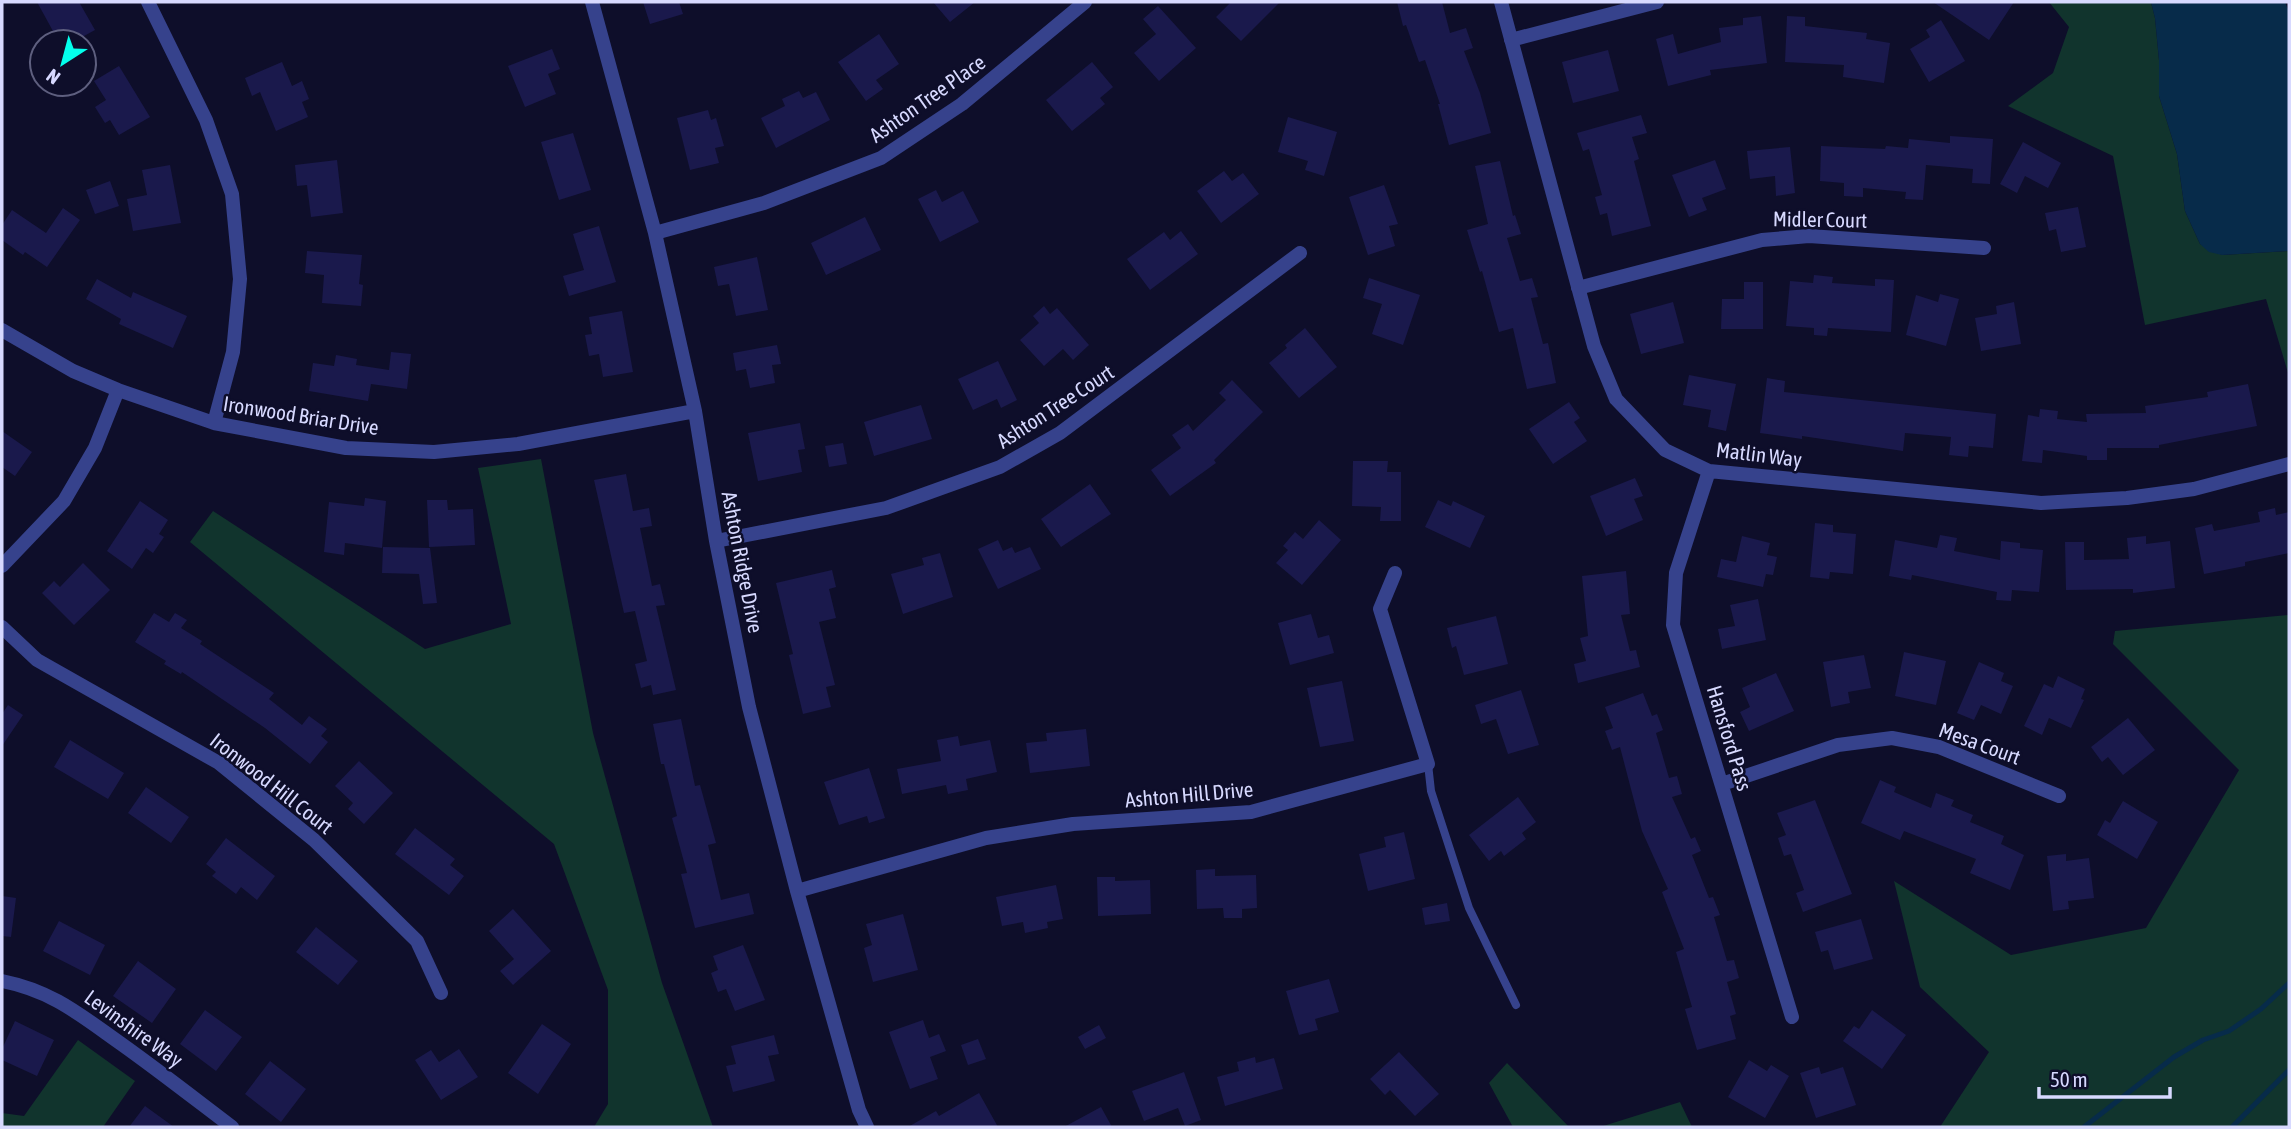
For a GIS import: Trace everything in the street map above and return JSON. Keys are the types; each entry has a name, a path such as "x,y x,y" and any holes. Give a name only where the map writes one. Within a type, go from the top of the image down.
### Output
{"street":[{"path":"148,2 206,120 232,194 240,279 233,352 214,424"},
{"name":"Ashton Ridge Drive","path":"592,2 655,233 695,411 716,541 749,707 797,891 859,1110 867,1127"},
{"name":"Ashton Tree Place","path":"655,233 764,203 881,158 962,104 1085,2"},
{"name":"Matlin Way","path":"1501,2 1594,346 1616,399 1665,450 1709,471 2041,503 2127,498 2194,489 2289,464"},
{"path":"1511,40 1657,2"},
{"name":"Midler Court","path":"1578,288 1762,240 1809,236 1984,248"},
{"name":"Ashton Tree Court","path":"716,541 886,508 1000,467 1060,433 1300,253"},
{"name":"Ironwood Briar Drive","path":"2,330 73,371 214,424 346,448 434,452 518,444 695,411"},
{"path":"2,566 64,500 95,448 118,390"},
{"name":"Hansford Pass","path":"1709,471 1676,573 1673,625 1792,1017"},
{"path":"1395,573 1380,609 1427,764"},
{"name":"Ironwood Hill Court","path":"2,627 37,660 219,763 314,840 417,941 441,993"},
{"name":"Mesa Court","path":"1722,784 1838,745 1892,738 1940,747 2059,796"},
{"name":"Ashton Hill Drive","path":"797,891 986,838 1073,824 1251,812 1427,764"},
{"name":"Levinshire Way","path":"2,981 25,986 60,1001 162,1073 232,1127"}],"lane":[{"path":"1427,764 1431,791 1469,908 1516,1005"}],"green space":[{"path":"2049,2 2151,2 2159,60 2159,96 2177,154 2185,211 2200,244 2222,255 2289,251 2289,376 2266,299 2145,325 2113,156 2008,106 2053,73 2069,27"},
{"path":"541,459 593,733 662,983 713,1127 594,1127 608,1104 608,990 554,844 190,542 213,511 425,649 511,624 478,468"},
{"path":"2289,615 2289,1127 1940,1127 1989,1052 1920,987 1894,881 2011,955 2146,928 2239,770 2113,644 2115,631"},
{"path":"78,1040 135,1081 103,1127 2,1127 2,1113 24,1116"},
{"path":"1507,1063 1569,1127 1513,1127 1489,1083"},
{"path":"1680,1102 1692,1127 1600,1127"}],"water":[{"path":"2151,2 2285,2 2289,12 2289,251 2222,255 2209,252 2200,244 2185,211 2177,154 2159,96 2159,60"}],"building":[{"path":"37,2 79,2 94,28 51,28"},
{"path":"643,2 679,2 683,14 650,24"},
{"path":"933,2 975,2 950,22"},
{"path":"1231,2 1280,2 1241,41 1216,17"},
{"path":"1397,2 1442,2 1450,33 1466,28 1473,48 1464,51 1491,133 1449,145 1440,104 1425,60 1419,62 1406,25 1403,26"},
{"path":"1933,2 2014,2 1989,40"},
{"path":"1158,6 1196,48 1159,81 1134,53 1156,34 1143,19"},
{"path":"1761,16 1767,63 1710,70 1711,75 1668,86 1656,39 1673,34 1678,54 1721,42 1719,28 1743,25 1743,18"},
{"path":"1787,16 1805,17 1805,26 1867,33 1866,39 1890,43 1884,83 1843,77 1844,65 1785,62"},
{"path":"1941,20 1965,61 1929,82 1910,49 1930,37 1926,30"},
{"path":"879,34 899,64 876,80 883,89 866,101 838,62"},
{"path":"552,49 560,69 548,74 556,94 525,107 508,66"},
{"path":"1608,50 1619,91 1573,103 1562,62"},
{"path":"282,62 292,86 302,81 309,99 302,102 308,117 276,131 260,92 252,96 245,78"},
{"path":"1092,62 1113,87 1100,98 1105,104 1072,131 1046,100"},
{"path":"119,66 150,117 119,135 110,120 105,123 95,107 106,100 98,87 98,79"},
{"path":"799,91 803,98 816,92 830,120 776,148 761,118 785,106 782,99"},
{"path":"708,110 711,120 716,118 724,146 715,148 719,163 690,170 677,118"},
{"path":"1641,115 1647,133 1632,137 1639,159 1634,161 1651,226 1612,236 1607,213 1600,215 1595,197 1602,195 1589,149 1583,151 1577,133"},
{"path":"1288,117 1337,132 1324,176 1305,170 1308,161 1278,152"},
{"path":"573,133 591,190 559,200 541,142"},
{"path":"1950,136 1993,139 1990,184 1972,183 1973,169 1926,165 1923,200 1905,199 1906,192 1863,188 1863,197 1844,196 1844,183 1820,181 1821,146 1908,148 1909,139 1950,143"},
{"path":"2023,142 2061,163 2048,188 2025,176 2017,193 2000,184"},
{"path":"1790,147 1795,193 1776,196 1775,176 1750,179 1747,151"},
{"path":"337,160 343,213 311,217 307,185 297,186 295,165"},
{"path":"1715,160 1726,189 1702,198 1707,210 1689,217 1672,175"},
{"path":"1500,161 1513,216 1515,215 1521,234 1507,238 1520,281 1532,278 1538,297 1531,298 1543,344 1548,343 1556,383 1527,389 1513,328 1499,332 1467,230 1488,224 1475,166"},
{"path":"170,165 181,223 133,231 127,199 147,195 142,170"},
{"path":"1224,171 1232,181 1243,173 1259,194 1221,223 1197,191"},
{"path":"110,181 119,206 95,214 86,190"},
{"path":"1384,185 1398,224 1389,226 1395,246 1368,255 1349,197"},
{"path":"936,190 942,202 963,191 979,222 940,242 918,199"},
{"path":"2078,207 2086,247 2061,252 2056,229 2049,231 2045,213"},
{"path":"63,208 80,220 47,267 2,240 2,225 12,210 46,233"},
{"path":"865,217 881,250 826,275 811,243"},
{"path":"599,226 616,282 569,296 563,276 584,270 573,234"},
{"path":"1181,231 1198,254 1150,290 1127,259 1164,232 1170,240"},
{"path":"307,251 362,255 359,284 363,285 361,306 322,303 324,275 305,273"},
{"path":"757,257 768,310 736,316 729,284 718,286 714,267"},
{"path":"1814,275 1833,277 1832,283 1875,286 1875,279 1894,280 1891,332 1828,328 1827,336 1814,335 1814,328 1786,326 1790,281 1813,283"},
{"path":"1369,278 1420,295 1403,345 1372,334 1382,304 1363,298"},
{"path":"97,279 131,298 133,292 187,316 173,348 119,324 121,319 86,299"},
{"path":"1744,282 1763,282 1763,329 1721,329 1722,299 1744,299"},
{"path":"1940,294 1959,299 1946,346 1906,335 1916,295 1938,302"},
{"path":"1673,302 1684,343 1641,354 1630,314"},
{"path":"2014,302 2021,344 1981,351 1975,318 1997,314 1996,306"},
{"path":"1044,306 1050,314 1057,308 1089,345 1073,360 1063,349 1044,366 1020,340 1039,323 1033,316"},
{"path":"622,311 633,372 603,377 599,354 589,356 585,335 592,334 589,317"},
{"path":"1305,328 1337,367 1299,398 1269,363"},
{"path":"777,345 781,364 772,365 775,383 750,388 746,369 736,371 733,353"},
{"path":"391,352 411,354 407,389 371,384 368,401 309,391 313,363 334,366 336,355 357,359 356,365 389,370"},
{"path":"998,361 1017,400 1001,408 997,399 973,410 958,379"},
{"path":"1689,375 1736,384 1726,431 1708,427 1711,410 1683,405"},
{"path":"1767,378 1785,381 1784,392 1996,414 1993,448 1969,446 1968,457 1949,455 1951,437 1905,433 1903,451 1802,436 1802,439 1760,433"},
{"path":"1232,380 1263,412 1214,460 1216,463 1170,496 1151,470 1181,448 1172,435 1188,424 1193,431 1226,400 1219,393"},
{"path":"2248,384 2257,426 2159,445 2159,448 2107,448 2107,460 2087,460 2087,456 2043,450 2042,463 2022,461 2028,415 2039,417 2040,409 2058,411 2057,419 2087,422 2086,414 2146,413 2145,406 2208,397 2207,392"},
{"path":"1569,402 1580,418 1574,422 1587,441 1553,464 1529,429"},
{"path":"921,405 932,439 874,456 864,422"},
{"path":"800,423 805,449 798,450 802,472 758,481 748,433"},
{"path":"2,431 32,452 15,476 2,467"},
{"path":"843,443 847,464 829,467 825,446"},
{"path":"1353,461 1388,461 1387,472 1401,472 1401,521 1380,521 1381,507 1352,506"},
{"path":"626,474 633,511 649,508 652,526 640,528 652,586 660,584 665,605 656,606 676,690 653,695 651,685 641,688 635,664 647,661 635,611 624,613 594,480"},
{"path":"1635,478 1643,496 1634,499 1643,520 1606,536 1590,496"},
{"path":"1090,484 1111,514 1061,547 1041,519"},
{"path":"365,498 386,501 382,548 345,543 344,555 324,552 329,502 364,506"},
{"path":"427,500 447,500 448,510 473,509 475,545 429,547"},
{"path":"1438,500 1451,506 1453,501 1485,516 1470,548 1425,527"},
{"path":"140,501 168,520 159,534 164,537 153,553 146,548 132,569 107,551"},
{"path":"2275,508 2276,515 2289,512 2289,553 2204,574 2195,528 2212,524 2214,531 2260,522 2258,512"},
{"path":"1319,520 1341,540 1302,585 1276,563 1288,550 1283,546 1295,532 1303,539"},
{"path":"1815,523 1833,525 1833,532 1856,534 1853,574 1830,572 1829,579 1810,577"},
{"path":"1940,535 1957,538 1954,551 2000,560 2001,541 2020,543 2020,548 2043,550 2039,592 2012,590 2011,601 1996,600 1997,592 1912,575 1911,580 1889,576 1895,540 1937,548"},
{"path":"1742,536 1770,543 1767,555 1777,557 1773,575 1766,574 1763,587 1717,577 1721,559 1736,562"},
{"path":"2146,536 2146,544 2170,541 2175,588 2133,593 2133,589 2066,590 2065,542 2084,542 2084,560 2129,559 2127,538"},
{"path":"998,540 1003,551 1012,547 1015,553 1030,547 1041,569 998,589 978,549"},
{"path":"383,547 430,548 437,603 423,604 419,574 382,573"},
{"path":"940,553 953,597 903,614 891,574 924,565 922,558"},
{"path":"83,563 110,590 74,625 42,593 54,581 60,587"},
{"path":"832,570 836,587 829,589 836,618 819,622 835,685 826,687 831,707 803,714 789,655 793,654 776,583"},
{"path":"1626,571 1630,614 1621,615 1630,651 1636,650 1640,667 1578,683 1574,664 1586,661 1580,638 1588,636 1582,576"},
{"path":"1758,599 1766,640 1722,649 1718,629 1735,626 1730,605"},
{"path":"154,613 169,622 175,613 187,620 181,628 202,641 200,644 274,693 269,699 302,725 309,716 327,729 321,736 328,742 310,764 265,728 182,672 181,674 164,664 166,661 135,642"},
{"path":"1311,614 1318,638 1329,635 1334,653 1290,665 1278,623"},
{"path":"1496,616 1508,664 1464,675 1456,646 1452,648 1447,628"},
{"path":"1904,652 1946,661 1936,705 1895,696"},
{"path":"1864,655 1871,688 1848,692 1850,703 1831,707 1823,662"},
{"path":"1979,662 2004,673 2001,681 2013,686 2001,714 1981,705 1974,720 1957,713"},
{"path":"1776,673 1794,711 1749,731 1740,712 1750,707 1742,688"},
{"path":"2058,676 2085,689 2081,699 2084,700 2071,728 2049,718 2042,735 2024,726 2044,684 2053,688"},
{"path":"1342,681 1354,741 1320,747 1307,688"},
{"path":"1521,690 1539,745 1508,754 1496,719 1481,724 1475,705"},
{"path":"1643,693 1652,716 1657,714 1663,730 1656,733 1669,778 1677,776 1682,794 1672,797 1691,839 1695,837 1701,851 1692,855 1709,898 1713,897 1720,915 1714,917 1727,961 1734,960 1739,978 1727,982 1736,1014 1730,1016 1736,1039 1697,1050 1685,1009 1692,1007 1676,952 1684,949 1662,892 1668,889 1642,831 1620,747 1612,750 1605,731 1613,728 1605,707"},
{"path":"8,705 23,715 2,746 2,714"},
{"path":"2128,718 2155,750 2123,775 2108,757 2102,762 2091,747"},
{"path":"681,719 695,786 700,785 716,843 708,845 721,900 749,893 754,914 695,928 681,874 687,873 672,818 677,816 664,764 661,764 653,724"},
{"path":"1086,729 1090,766 1030,773 1026,743 1047,741 1046,733"},
{"path":"958,736 960,746 990,740 997,772 966,779 968,790 948,794 946,785 902,794 897,769 941,761 937,740"},
{"path":"70,740 124,773 108,799 54,767"},
{"path":"359,761 393,793 364,824 348,809 353,803 335,786"},
{"path":"869,768 885,818 869,823 867,816 839,825 824,782"},
{"path":"1880,780 1896,787 1894,792 1931,808 1936,793 1954,800 1951,806 1973,815 1970,822 2004,836 2001,844 2024,855 2010,890 1970,873 1976,859 1904,831 1900,840 1861,823"},
{"path":"146,787 189,817 171,843 128,813"},
{"path":"1518,797 1536,822 1522,833 1526,839 1504,856 1501,851 1489,861 1469,835"},
{"path":"1815,800 1852,894 1803,912 1796,893 1804,890 1791,854 1784,856 1778,838 1786,835 1777,813"},
{"path":"2123,801 2158,822 2137,859 2097,835 2105,820 2110,823"},
{"path":"415,828 455,859 450,865 464,876 449,895 395,854"},
{"path":"1404,832 1415,879 1368,891 1359,854 1386,847 1384,837"},
{"path":"226,838 275,876 257,900 241,887 236,894 212,876 216,872 206,864"},
{"path":"2066,854 2066,861 2089,858 2094,898 2068,901 2069,909 2053,911 2047,856"},
{"path":"1215,869 1215,876 1256,875 1257,908 1242,909 1242,918 1224,918 1223,908 1197,909 1196,870"},
{"path":"1097,877 1115,877 1115,881 1150,880 1151,914 1098,916"},
{"path":"1056,885 1063,919 1047,922 1048,928 1025,933 1023,922 1002,926 996,897"},
{"path":"2,896 16,898 11,937 2,936"},
{"path":"1447,903 1450,921 1425,925 1422,908"},
{"path":"513,909 551,951 513,985 500,971 514,959 489,931"},
{"path":"903,914 918,970 873,982 864,948 872,945 866,924"},
{"path":"1861,919 1873,959 1834,970 1828,950 1821,952 1815,932"},
{"path":"59,921 105,945 90,975 43,951"},
{"path":"316,927 358,961 338,985 296,952"},
{"path":"743,945 765,1000 735,1011 726,989 718,992 711,973 718,970 713,956"},
{"path":"138,961 176,989 152,1023 113,996"},
{"path":"1329,979 1339,1012 1315,1019 1318,1030 1299,1035 1286,991"},
{"path":"205,1010 242,1037 216,1071 180,1044"},
{"path":"1872,1010 1906,1035 1882,1069 1843,1041 1854,1026 1859,1029"},
{"path":"923,1020 929,1038 939,1034 946,1051 930,1057 938,1079 910,1089 889,1032"},
{"path":"15,1021 54,1040 37,1076 2,1060 2,1049"},
{"path":"542,1024 571,1044 538,1094 508,1073"},
{"path":"1099,1025 1106,1038 1085,1049 1078,1037"},
{"path":"774,1035 779,1054 768,1056 775,1081 733,1092 726,1066 736,1064 731,1046"},
{"path":"978,1039 986,1059 968,1065 961,1045"},
{"path":"459,1049 478,1077 441,1100 415,1060 431,1050 439,1062"},
{"path":"1399,1052 1439,1094 1415,1116 1390,1090 1385,1095 1370,1079"},
{"path":"1255,1057 1256,1063 1274,1058 1283,1089 1225,1106 1217,1077 1239,1071 1237,1062"},
{"path":"1749,1060 1767,1071 1771,1065 1789,1076 1765,1118 1728,1097"},
{"path":"270,1061 306,1089 281,1122 245,1094"},
{"path":"1819,1067 1821,1074 1843,1067 1856,1105 1816,1118 1800,1073"},
{"path":"1184,1072 1201,1120 1185,1126 1178,1108 1144,1121 1132,1091"},
{"path":"979,1093 998,1127 908,1127 936,1111 939,1116"},
{"path":"145,1106 174,1127 129,1127"},
{"path":"1101,1107 1112,1127 1064,1127"}],"waterway":[{"path":"2084,1127 2174,1057 2203,1040 2229,1031 2261,1009 2289,983"},
{"path":"2232,1127 2289,1070"}]}
